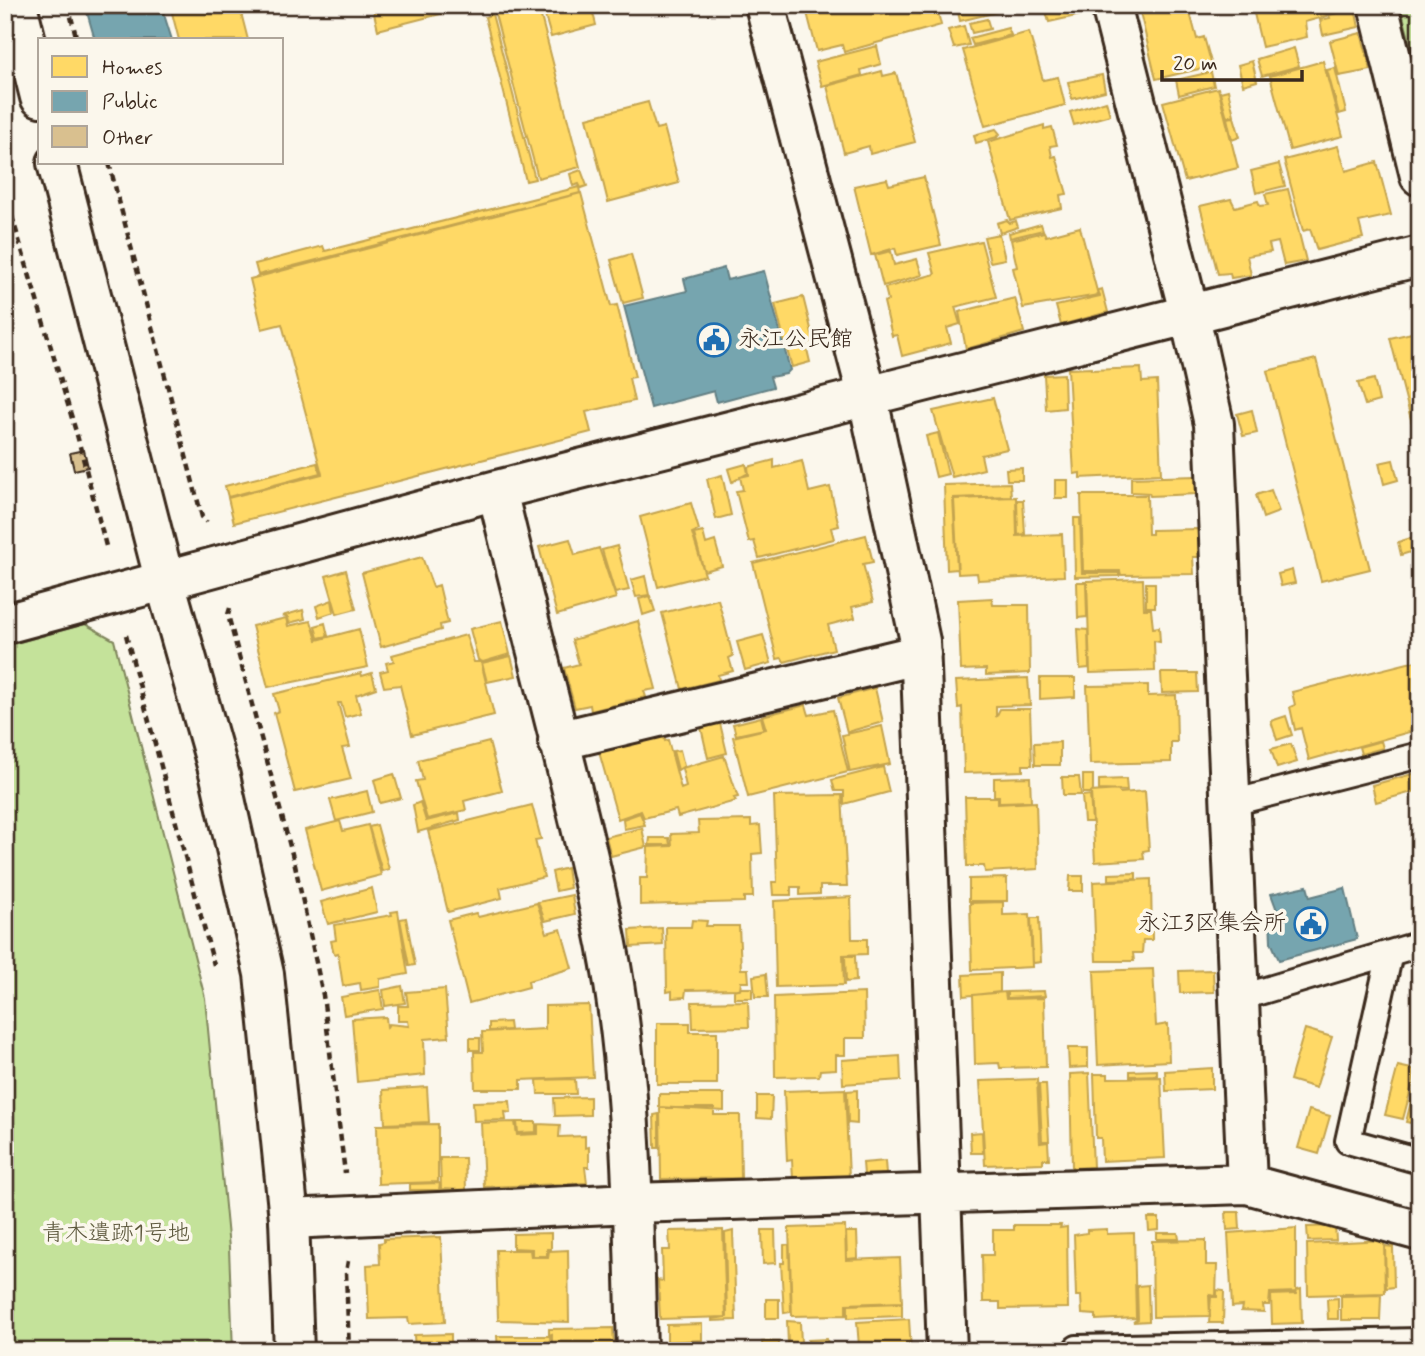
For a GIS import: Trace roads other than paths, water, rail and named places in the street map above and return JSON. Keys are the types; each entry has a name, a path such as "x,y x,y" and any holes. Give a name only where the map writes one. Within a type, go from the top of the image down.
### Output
{"street":[{"path":"17,5 38,89"},
{"path":"765,5 867,394 920,654 947,1351"},
{"path":"1111,5 1189,313 1213,424 1247,1184"},
{"path":"1378,5 1420,176"},
{"path":"57,164 165,582 220,776 264,974 289,1219 294,1351"},
{"path":"5,625 497,490 867,394 1420,256"},
{"path":"497,490 607,944 619,1022 632,1203 637,1351"},
{"path":"558,741 920,654"},
{"path":"289,1219 632,1203 1247,1184 1420,1231"}],"lane":[{"path":"1232,803 1420,755"},
{"path":"1239,998 1420,944"},
{"path":"1390,953 1348,1141 1420,1161"},
{"path":"1077,1348 1420,1341"}],"place":[{"name":"永江公民館","path":"714,340"},
{"name":"永江3区集会所","path":"1311,924"}],"park label":[{"name":"青木遺跡1号地","path":"116,1234"}]}
